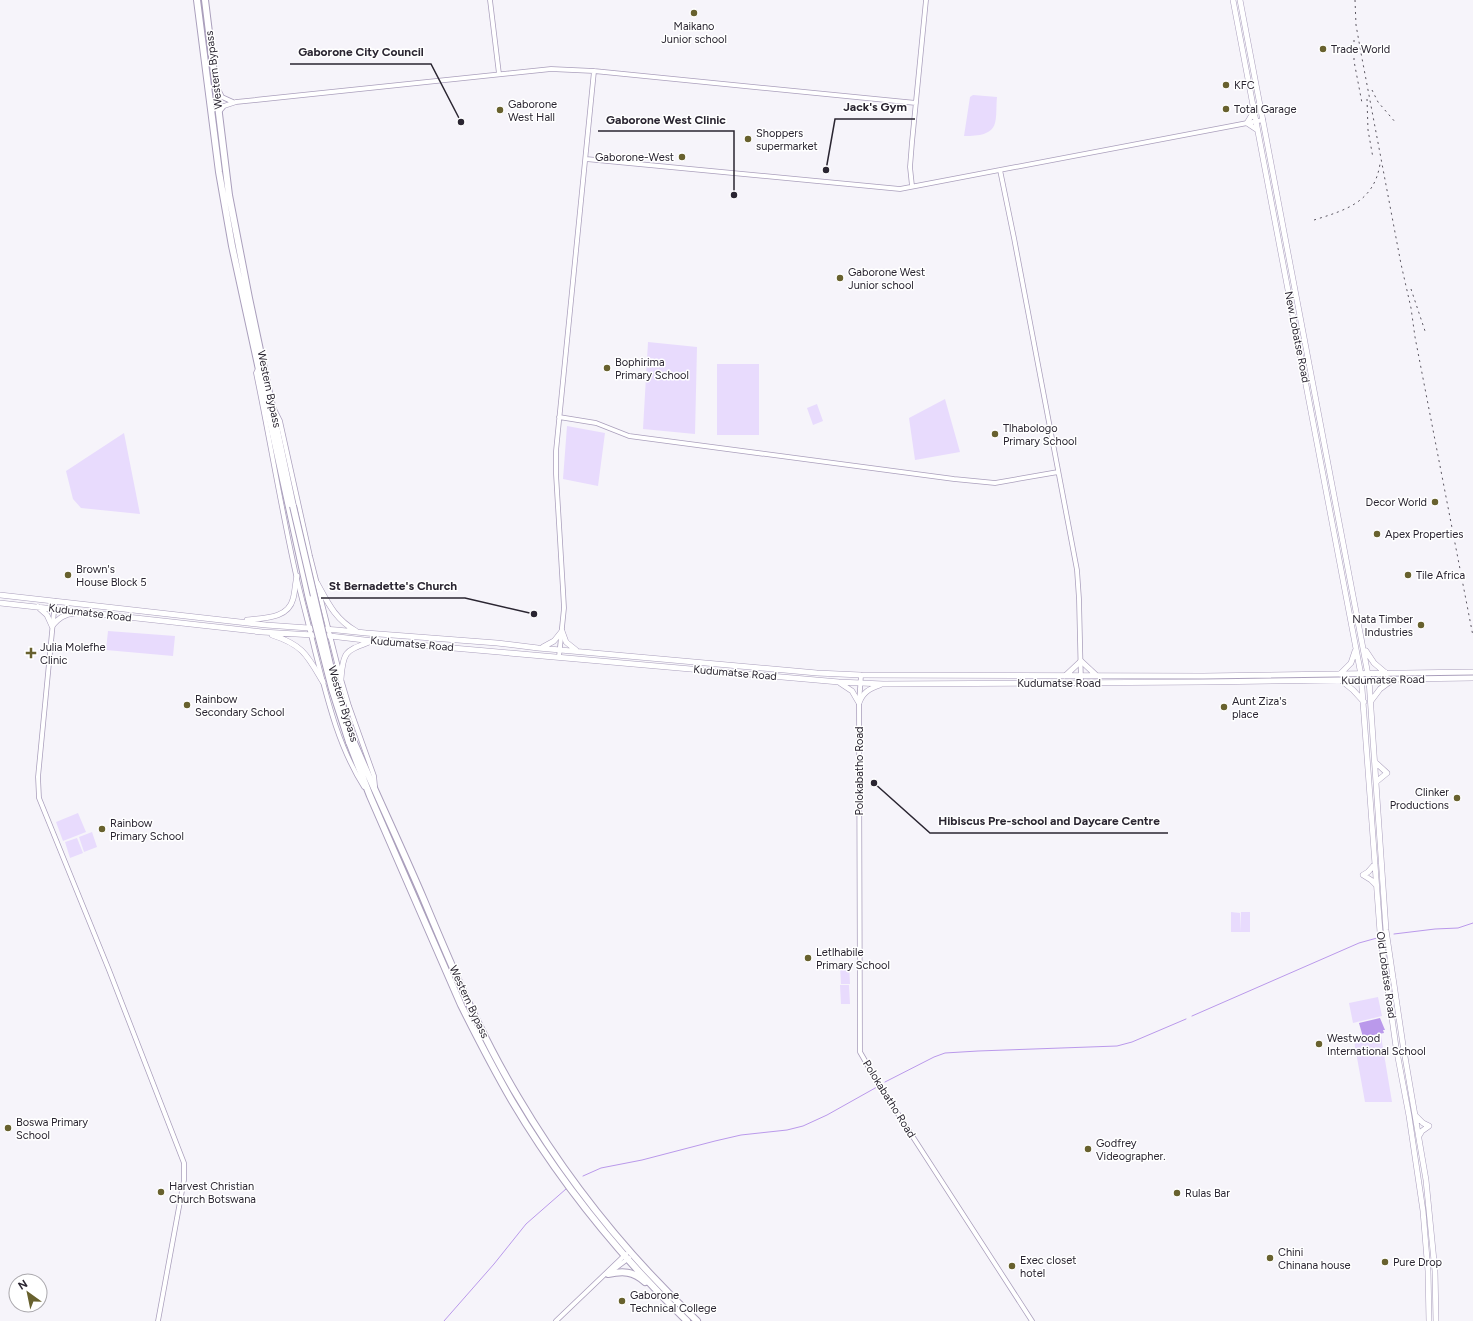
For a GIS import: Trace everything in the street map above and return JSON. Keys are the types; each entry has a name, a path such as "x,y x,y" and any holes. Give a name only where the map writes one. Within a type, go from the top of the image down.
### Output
{"highway":[{"name":"Western Bypass","path":"197,0 221,185 233,252 309,599 332,689 351,741 461,1005 497,1074 560,1174 590,1214 628,1255 667,1301 688,1321"},
{"name":"Western Bypass","path":"205,0 231,203 249,298 293,506 335,684 351,741"},
{"name":"Western Bypass","path":"628,1255 697,1321"},
{"path":"608,1274 624,1272 635,1275 667,1301"}],"main road":[{"name":"New Lobatse Road","path":"1233,0 1253,112 1362,678"},
{"name":"Old Lobatse Road","path":"1240,0 1369,677 1386,930 1403,1045 1418,1125 1430,1212 1435,1271 1436,1321"},
{"path":"1245,68 1252,66"},
{"path":"1253,112 1247,123 1252,125 1257,130"},
{"path":"236,622 274,617 288,608 293,600 296,576"},
{"path":"317,583 338,618 359,633"},
{"name":"Kudumatse Road","path":"0,595 236,622 328,629 359,633 497,642 538,648 810,672 861,675 1065,676 1340,674 1362,678"},
{"name":"Kudumatse Road","path":"0,603 262,632 330,636 839,682 883,684 1342,681 1387,674 1473,672"},
{"path":"36,606 44,611 52,626 63,616 84,612"},
{"path":"538,648 549,644 559,636 562,631"},
{"path":"562,631 569,646 578,651"},
{"path":"262,632 288,640 299,647 308,656 323,682"},
{"path":"341,679 342,660 348,652 373,641"},
{"path":"1340,674 1351,663 1356,645"},
{"path":"1364,648 1374,663 1387,674"},
{"path":"1065,676 1081,661 1097,675"},
{"name":"Kudumatse Road","path":"1369,677 1392,680 1473,678"},
{"name":"Old Lobatse Road","path":"1362,678 1380,932 1396,1047 1409,1116 1423,1211 1428,1272 1429,1321"},
{"path":"1371,701 1380,689 1392,680"},
{"path":"1342,681 1364,702"},
{"path":"839,682 852,691 859,703"},
{"path":"859,703 862,696 868,689 883,684"},
{"path":"1375,762 1387,773 1376,782"},
{"path":"1375,864 1363,875 1377,886"},
{"path":"1409,1116 1418,1125 1411,1131"},
{"path":"1416,1116 1423,1123 1429,1126 1422,1131 1419,1136"}],"street":[{"path":"490,0 499,74"},
{"path":"912,186 910,167 926,0"},
{"path":"219,113 224,106 236,102 551,69 594,71 916,103"},
{"path":"559,657 564,590 556,474 559,417 594,71"},
{"path":"215,78 220,94 228,100 236,102"},
{"path":"586,159 900,189 1263,120"},
{"path":"1000,170 1077,570 1081,683"},
{"path":"258,369 256,373 296,576 328,703 342,743 357,776 373,795"},
{"path":"272,405 280,421 322,607 341,679 374,776 373,795"},
{"path":"559,417 596,423 630,436 954,479 995,483 1058,472"},
{"path":"55,601 38,777 39,798 109,970 184,1163 184,1180 158,1321"},
{"path":"305,609 310,614 314,615 320,613 322,607"},
{"path":"319,664 322,653 325,651 331,652 336,658"},
{"name":"Polokabatho Road","path":"861,675 859,703 860,1052 951,1197 1032,1321"},
{"path":"600,1279 608,1274 628,1255"},
{"path":"556,1321 600,1279 607,1270 628,1255"}],"shaded area":[{"path":"973,95 997,97 996,120 993,127 987,133 964,136 970,97"},
{"path":"648,342 697,347 695,434 643,429"},
{"path":"717,364 759,364 759,435 717,435"},
{"path":"945,399 960,452 915,460 909,418"},
{"path":"817,404 823,421 813,425 807,408"},
{"path":"567,426 605,433 598,486 563,479"},
{"path":"124,433 140,514 81,508 73,499 66,471"},
{"path":"108,631 175,636 173,656 106,650"},
{"path":"78,813 86,832 63,841 56,822"},
{"path":"92,832 97,847 84,852 79,837"},
{"path":"77,838 83,853 70,858 65,842"},
{"path":"1231,912 1240,913 1240,932 1231,932"},
{"path":"1241,912 1250,912 1250,932 1240,932"},
{"path":"849,965 850,984 841,984 840,966"},
{"path":"840,985 849,985 850,1004 841,1004"},
{"path":"1378,997 1382,1016 1353,1023 1349,1003"},
{"path":"1380,1018 1385,1030 1383,1030 1384,1033 1363,1037 1359,1023"},
{"path":"1381,1036 1392,1102 1365,1102 1354,1041"}],"waterway":[{"path":"1394,934 1458,928 1473,923"},
{"path":"1192,1016 1359,943 1377,938"},
{"path":"885,1082 945,1053 1117,1046 1132,1042 1186,1019"},
{"path":"583,1176 601,1168 642,1160 741,1135 787,1130 803,1126 827,1115 877,1087"},
{"path":"444,1321 494,1264 526,1224 566,1189"}],"railway":[{"path":"1355,0 1356,25 1361,53 1473,636"},
{"path":"1354,40 1354,61 1362,103"},
{"path":"1372,90 1378,102 1396,123"},
{"path":"1367,99 1368,130 1373,158"},
{"path":"1314,220 1347,208 1365,196 1377,177 1380,164"},
{"path":"1411,289 1426,334"}],"place":[{"name":"Maikano Junior school","path":"694,13"},
{"name":"Trade World","path":"1323,49"},
{"name":"KFC","path":"1226,85"},
{"name":"Total Garage","path":"1226,109"},
{"name":"Gaborone West Hall","path":"500,110"},
{"name":"Gaborone City Council","path":"461,122"},
{"name":"Shoppers supermarket","path":"748,139"},
{"name":"Gaborone-West","path":"682,157"},
{"name":"Jack's Gym","path":"826,170"},
{"name":"Gaborone West Clinic","path":"734,195"},
{"name":"Gaborone West Junior school","path":"840,278"},
{"name":"Bophirima Primary School","path":"607,368"},
{"name":"Tlhabologo Primary School","path":"995,434"},
{"name":"Decor World","path":"1435,502"},
{"name":"Apex Properties","path":"1377,534"},
{"name":"Brown's House Block 5","path":"68,575"},
{"name":"Tile Africa","path":"1408,575"},
{"name":"St Bernadette's Church","path":"534,614"},
{"name":"Nata Timber Industries","path":"1421,625"},
{"name":"Julia Molefhe Clinic","path":"31,653"},
{"name":"Rainbow Secondary School","path":"187,705"},
{"name":"Aunt Ziza's place","path":"1224,707"},
{"name":"Hibiscus Pre-school and Daycare Centre","path":"874,783"},
{"name":"Clinker Productions","path":"1457,798"},
{"name":"Rainbow Primary School","path":"102,829"},
{"name":"Letlhabile Primary School","path":"808,958"},
{"name":"Westwood International School","path":"1319,1044"},
{"name":"Boswa Primary School","path":"8,1128"},
{"name":"Godfrey Videographer.","path":"1088,1149"},
{"name":"Harvest Christian Church Botswana","path":"161,1192"},
{"name":"Rulas Bar","path":"1177,1193"},
{"name":"Chini Chinana house","path":"1270,1258"},
{"name":"Pure Drop","path":"1385,1262"},
{"name":"Exec closet hotel","path":"1012,1266"},
{"name":"Gaborone Technical College","path":"622,1301"}]}
